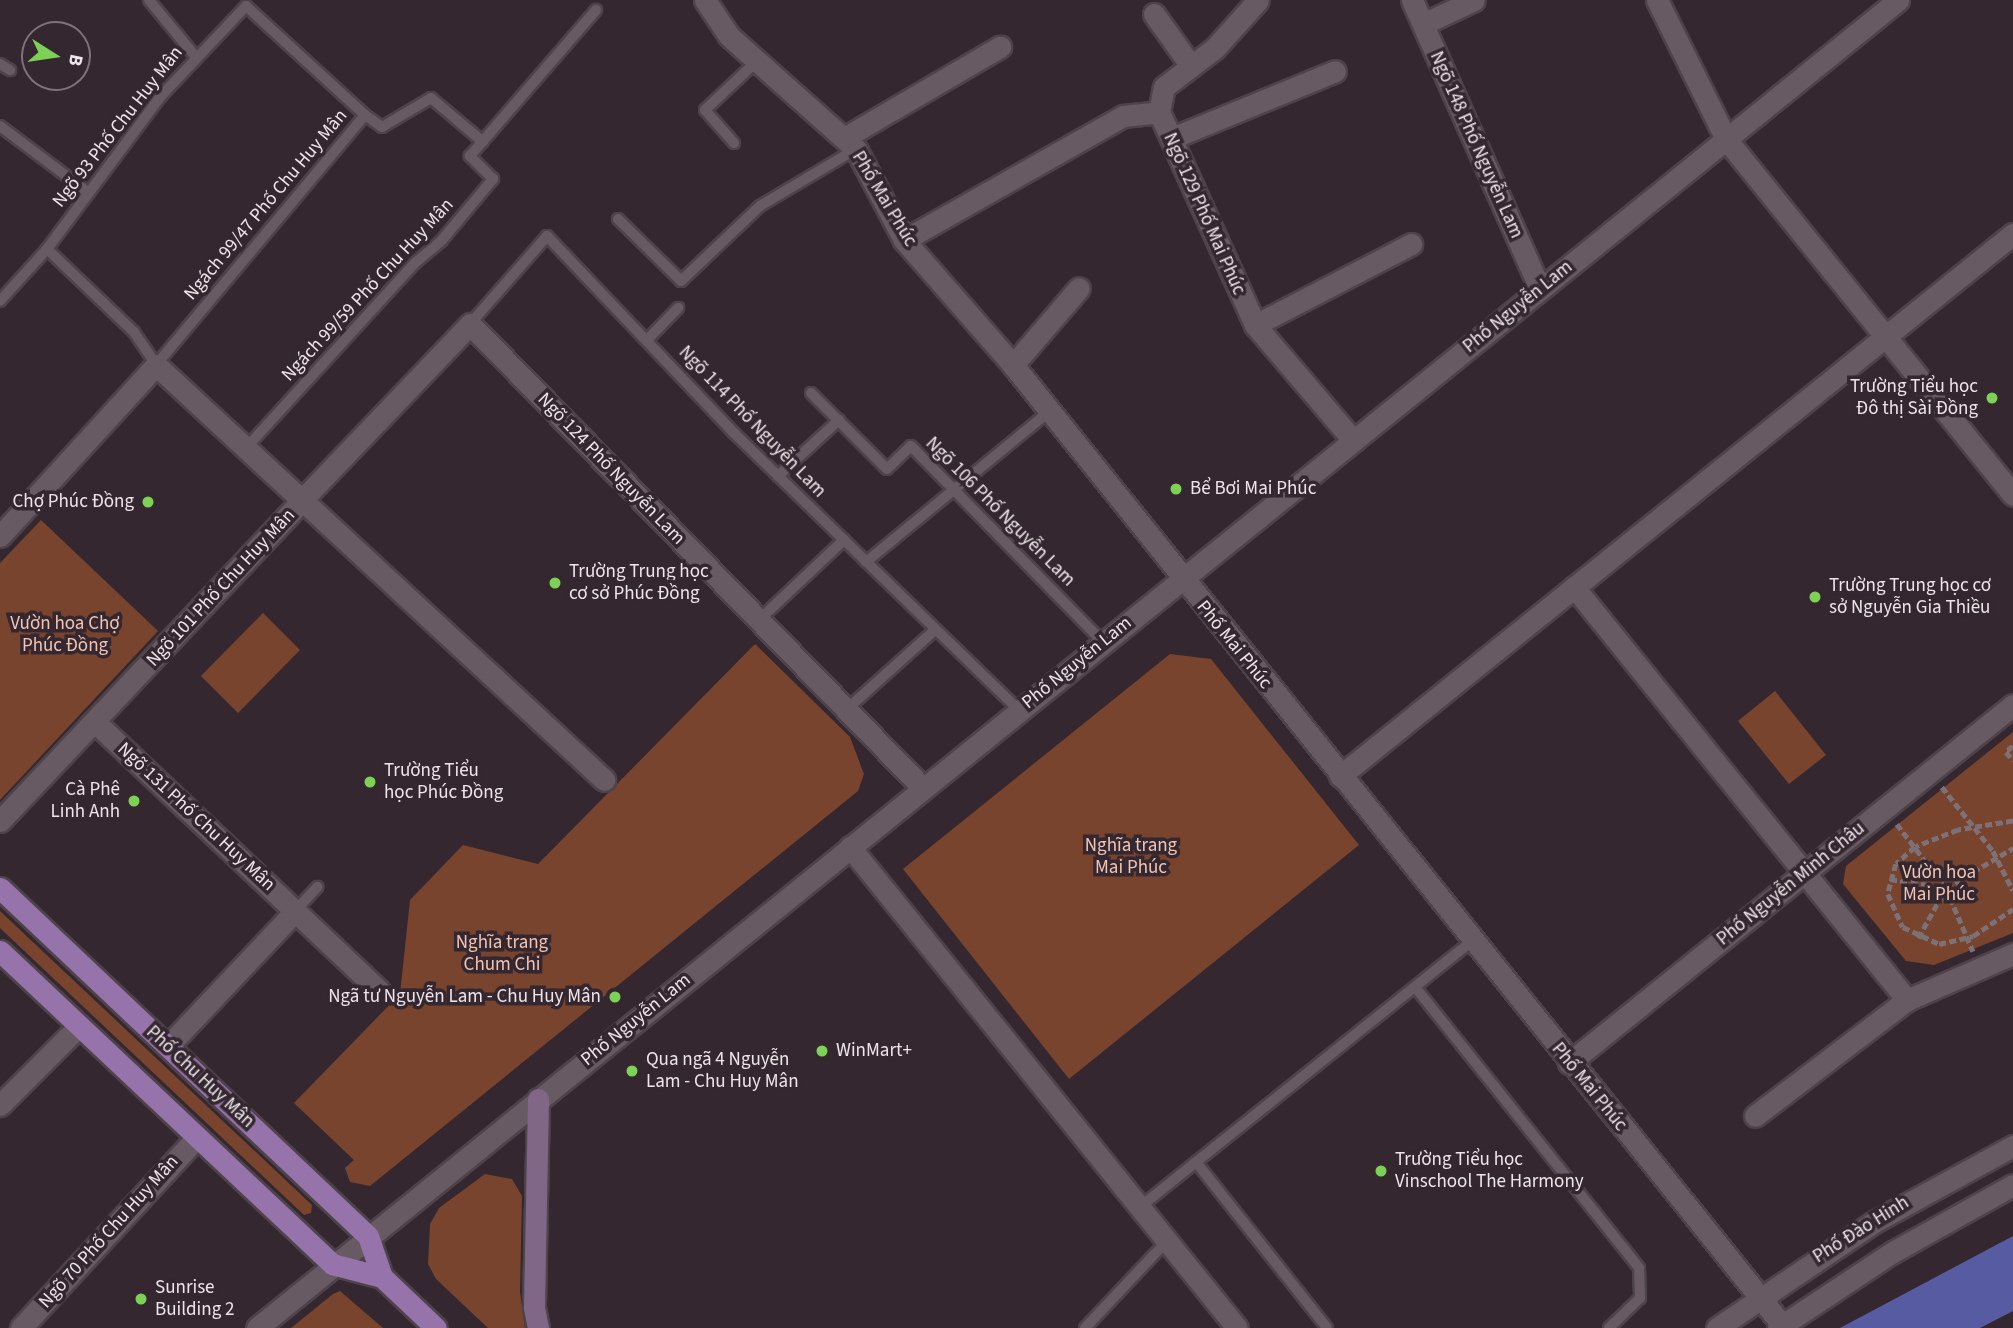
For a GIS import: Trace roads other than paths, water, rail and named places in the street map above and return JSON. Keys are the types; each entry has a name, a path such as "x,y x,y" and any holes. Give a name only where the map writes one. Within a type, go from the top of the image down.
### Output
{"main road":[{"name":"Phố Chu Huy Mân","path":"0,888 369,1236 382,1278"},
{"path":"0,951 332,1264 382,1278 436,1328"},
{"path":"538,1099 534,1307 538,1328"}],"street":[{"name":"Phố Mai Phúc","path":"705,0 729,36 850,144 904,240 1013,365 1181,579 1781,1327"},
{"path":"1159,112 1164,87 1215,48 1258,0"},
{"name":"Ngõ 148 Phố Nguyễn Lam","path":"1412,0 1540,289"},
{"path":"1423,24 1474,0"},
{"path":"1657,0 1726,139 2013,495"},
{"name":"Phố Nguyễn Lam","path":"257,1328 332,1264 1898,0"},
{"path":"1153,14 1191,66"},
{"path":"850,144 1000,47"},
{"path":"1172,138 1335,71"},
{"name":"Ngõ 129 Phố Mai Phúc","path":"904,240 1123,116 1159,112 1255,325 1353,440"},
{"path":"1340,776 2013,234"},
{"path":"1255,325 1411,244"},
{"path":"1013,365 1079,288"},
{"path":"0,536 156,365 302,500 470,324"},
{"name":"Ngõ 124 Phố Nguyễn Lam","path":"470,324 923,788"},
{"name":"Ngõ 101 Phố Chu Huy Mân","path":"0,821 96,723 302,500 479,654 604,780"},
{"path":"1574,587 1907,1000"},
{"name":"Phố Nguyễn Minh Châu","path":"1570,1063 2013,705"},
{"name":"Ngõ 131 Phố Chu Huy Mân","path":"96,723 379,991"},
{"path":"850,847 1167,1241 1232,1326"},
{"path":"168,1046 295,911"},
{"path":"1755,1116 1907,1000 2013,954"},
{"path":"0,1105 79,1026"},
{"name":"Ngõ 70 Phố Chu Huy Mân","path":"21,1328 197,1137"},
{"name":"Phố Đào Hinh","path":"1717,1328 1874,1222 2013,1146"},
{"name":"Phố Đào Hinh","path":"1781,1327 1893,1252 2013,1185"}],"lane":[{"path":"149,0 195,55"},
{"name":"Ngõ 93 Phố Chu Huy Mân","path":"0,301 47,248 195,55 245,3 365,115"},
{"path":"483,142 596,10"},
{"path":"734,143 705,110 757,61"},
{"name":"Ngách 99/47 Phố Chu Huy Mân","path":"156,365 365,115 382,127 431,99 483,142"},
{"path":"0,126 89,192"},
{"name":"Ngách 99/59 Phố Chu Huy Mân","path":"246,448 415,263 442,240 493,179 470,156 483,142"},
{"path":"618,219 681,281 760,206 850,144"},
{"name":"Ngõ 114 Phố Nguyễn Lam","path":"470,324 547,236 778,476 1020,710"},
{"path":"47,248 134,332 156,365"},
{"path":"647,340 678,308"},
{"name":"Ngõ 106 Phố Nguyễn Lam","path":"811,393 887,469 911,446 1103,642"},
{"path":"866,562 1050,411"},
{"path":"778,476 839,420"},
{"path":"759,620 844,540"},
{"path":"846,710 935,630"},
{"path":"295,911 317,887"},
{"path":"1140,1208 1472,942"},
{"path":"1415,987 1639,1268 1640,1298 1609,1328"},
{"path":"1196,1162 1327,1328"},
{"path":"1085,1328 1167,1241"}],"water":[{"path":"2013,1236 2013,1311 1980,1328 1840,1328"}],"place":[{"name":"Trường Tiểu học Đô thị Sài Đồng","path":"1992,398"},
{"name":"Bể Bơi Mai Phúc","path":"1176,489"},
{"name":"Chợ Phúc Đồng","path":"148,502"},
{"name":"Trường Trung học cơ sở Phúc Đồng","path":"555,583"},
{"name":"Trường Trung học cơ sở Nguyễn Gia Thiều","path":"1815,597"},
{"name":"Trường Tiểu học Phúc Đồng","path":"370,782"},
{"name":"Cà Phê Linh Anh","path":"134,801"},
{"name":"Ngã tư Nguyễn Lam - Chu Huy Mân","path":"615,997"},
{"name":"WinMart+","path":"822,1051"},
{"name":"Qua ngã 4 Nguyễn Lam - Chu Huy Mân","path":"632,1071"},
{"name":"Trường Tiểu học Vinschool The Harmony","path":"1381,1171"},
{"name":"Sunrise Building 2","path":"141,1299"}],"park label":[{"name":"Vườn hoa Chợ Phúc Đồng","path":"65,635"},
{"name":"Nghĩa trang Mai Phúc","path":"1131,857"},
{"name":"Vườn hoa Mai Phúc","path":"1939,884"},
{"name":"Nghĩa trang Chum Chi","path":"502,954"}]}
